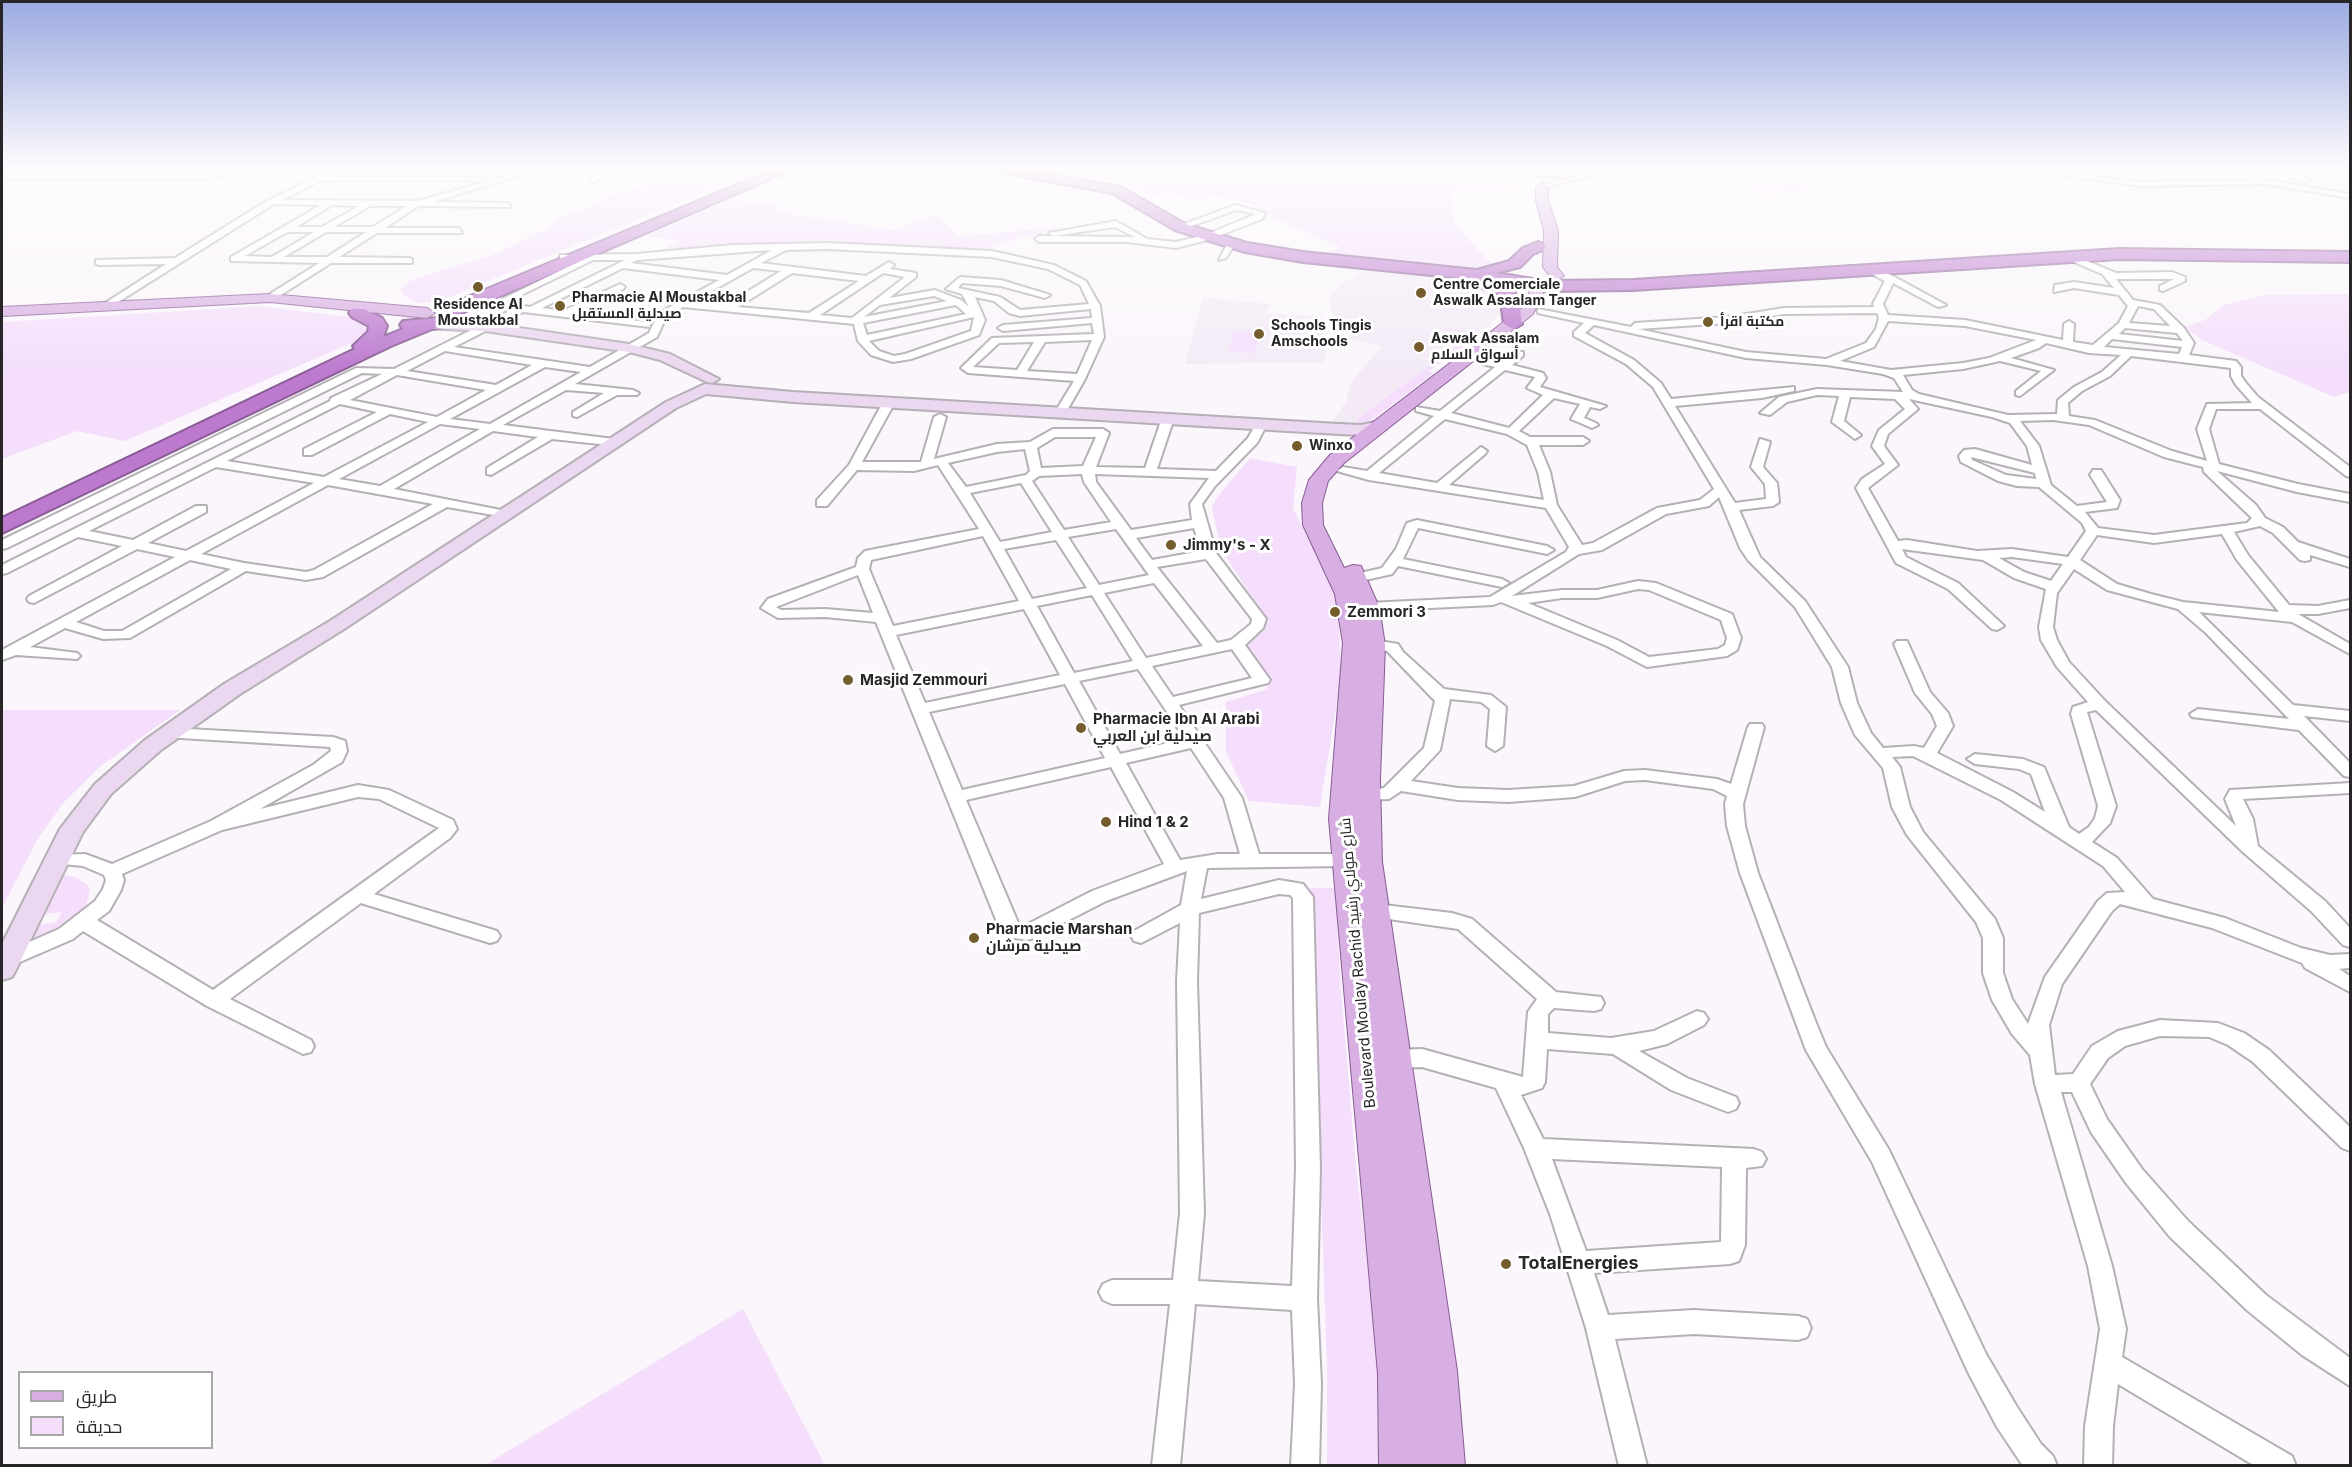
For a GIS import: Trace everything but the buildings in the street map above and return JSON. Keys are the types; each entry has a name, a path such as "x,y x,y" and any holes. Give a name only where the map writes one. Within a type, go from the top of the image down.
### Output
{"highway":[{"path":"2,526 386,342 428,319 614,237"},
{"path":"2,519 400,329 406,322 410,325 428,319 443,322 469,303 568,257 616,237"},
{"path":"1209,237 1228,244 1295,256 1466,273 1536,289 1580,291 1626,285 2070,257 2154,254 2350,257"},
{"path":"1466,273 1514,264 1528,251 1538,247"},
{"path":"1414,268 1502,288 1508,294 1511,302 1513,324"},
{"path":"1536,289 1557,277 1576,274 1626,285"},
{"path":"1557,277 1626,285"},
{"path":"358,313 376,322 378,326 375,334 362,346"}],"main road":[{"path":"1536,289 1539,237"},
{"path":"1552,237 1557,277"},
{"name":"Boulevard Moulay Rachid شارع مولاي رشيد","path":"1443,1466 1436,1371 1368,862 1367,796 1373,645 1368,607 1330,521 1332,494 1351,456 1380,426 1513,324 1532,306 1536,289"},
{"name":"Boulevard Moulay Rachid شارع مولاي رشيد","path":"1401,1466 1399,1374 1343,819 1355,643 1346,594 1313,525 1312,503 1319,480 1326,470 1432,412 1494,364 1536,289"},
{"path":"2,314 270,298 428,319"},
{"path":"2,314 266,301 406,322"}],"street":[{"path":"104,307 214,237"},
{"path":"269,237 233,258 271,261 410,261"},
{"path":"271,261 311,237"},
{"path":"270,298 362,237"},
{"path":"1040,237 1038,238 1084,241 1119,239 1176,245 1206,237"},
{"path":"1142,237 1149,241"},
{"path":"1228,244 1235,237"},
{"path":"1228,244 1240,237"},
{"path":"1083,253 1084,241"},
{"path":"1170,256 1176,245"},
{"path":"568,257 637,257 718,249 787,246 992,254 1051,267 1083,283 1095,306 1098,320 1099,337 1080,378 1060,412"},
{"path":"382,490 652,335 657,329 658,318 787,246"},
{"path":"810,317 912,250"},
{"path":"2,570 485,327 637,257"},
{"path":"2070,257 2103,272 2126,277 2172,275 2182,279 2163,288"},
{"path":"593,258 495,305 646,325"},
{"path":"99,262 176,261"},
{"path":"622,265 728,278"},
{"path":"752,265 866,279"},
{"path":"727,309 791,270"},
{"path":"880,270 913,275 860,314 856,321 862,339 873,352 897,359 975,333 980,320 970,297 965,292"},
{"path":"1871,270 1941,305"},
{"path":"2082,273 2103,272"},
{"path":"2055,351 2095,349 2123,325 2133,306 2103,272"},
{"path":"1827,362 1870,345 1877,336 1881,314 1878,301 1891,282 1888,277"},
{"path":"1045,295 1001,283 965,279 951,289 997,299 1012,311 1020,313 1095,306"},
{"path":"2056,290 2058,287 2074,285 2120,292"},
{"path":"565,314 620,287"},
{"path":"1536,289 1592,322 1746,355 1827,362 1891,373 1963,366 1999,358 2035,346 2044,339"},
{"path":"844,294 878,301 932,293 958,302 968,308 971,316 862,339"},
{"path":"682,304 856,321 958,302"},
{"path":"2130,302 2157,307 2180,330 2189,345"},
{"path":"1621,328 1728,320 1784,312 1881,314 1965,322 2095,349 2234,364 2241,385 2264,406 2350,473"},
{"path":"449,316 485,327"},
{"path":"428,319 654,353 676,362 708,385"},
{"path":"1003,328 1098,320"},
{"path":"1592,322 1580,329 1579,336 1639,369 1657,385 1731,507 1747,548 1755,560 1800,604 1830,650 1840,667 1849,703 1863,735 1891,767 1901,807 1916,835 1985,919 1993,938 1993,973 2002,1000 2019,1029 2039,1051"},
{"path":"2068,344 2069,324"},
{"path":"2123,325 2180,330"},
{"path":"2110,336 2189,345"},
{"path":"1080,378 968,370 966,368 994,341 1099,337"},
{"path":"1020,374 1041,339"},
{"path":"2183,357 2189,345"},
{"path":"444,348 592,370"},
{"path":"2063,418 2062,402 2078,389 2106,374 2126,356 2126,352"},
{"path":"1494,364 1519,354"},
{"path":"1999,358 2049,370 2020,393"},
{"path":"676,362 684,376 678,391"},
{"path":"8,653 543,364"},
{"path":"1494,364 1539,375 1541,378 1533,388 1593,405 1576,419 1592,425"},
{"path":"2,545 364,369 499,389"},
{"path":"1891,373 1903,381 1908,392 1915,397"},
{"path":"4,965 72,829 103,789 170,733 232,688 337,626 614,443 698,377 708,385"},
{"path":"678,391 708,385 747,392 1261,424 1439,487 1551,505"},
{"path":"563,386 633,393"},
{"path":"1669,403 1762,395 1785,390 1915,397 2009,418 2063,418 2098,425 2157,451 2317,493 2350,498"},
{"path":"577,414 614,392"},
{"path":"1766,413 1784,399 1817,392"},
{"path":"1846,392 1838,422 1855,435"},
{"path":"1511,432 1551,394"},
{"path":"307,395 442,420 614,443"},
{"path":"1898,395 1912,409 1883,432 1878,446 1892,465 1866,482 1862,488 1901,560 1966,595 1997,626"},
{"path":"822,503 854,466 889,402"},
{"path":"2264,406 2208,408 2203,429 2214,462 2208,470 2251,508 2259,520 2278,530 2301,552 2350,563"},
{"path":"308,452 387,411"},
{"path":"1432,412 1511,432 1530,441 1583,441"},
{"path":"926,465 940,417"},
{"path":"1150,471 1168,418"},
{"path":"2009,418 2016,423 2033,446 2041,477 2048,490 2088,521 2093,531"},
{"path":"919,709 1236,644 1260,622 1209,554 1198,523 1196,504 1219,475 1253,440 1261,424"},
{"path":"854,466 926,465 997,448 1034,445 1053,433 1103,433 1088,470 1090,482 1157,578 1213,649"},
{"path":"491,471 550,434"},
{"path":"1530,441 1544,472 1551,505 1574,542 1575,550"},
{"path":"1731,507 1773,502 1771,483 1757,467 1764,442"},
{"path":"1034,445 1031,448 1036,472"},
{"path":"1439,487 1481,451"},
{"path":"1968,453 1975,453 2041,477 2017,482 2002,478 1967,462 1965,456 1968,453"},
{"path":"180,458 382,490 506,515"},
{"path":"941,461 963,491 987,531 1026,605 1071,678 1115,760 1187,865 1190,909 1187,981 1192,1213 1166,1466"},
{"path":"963,491 1025,480 1036,472 1150,471 1219,475"},
{"path":"2073,510 2112,504 2114,500 2096,475 2097,473"},
{"path":"1454,474 1462,478 1464,492"},
{"path":"1025,480 1142,663 1233,798 1251,860"},
{"path":"1368,607 1480,603 1505,594 1575,550 1603,544 1662,512 1704,502 1721,489"},
{"path":"41,526 244,567 306,576 318,574 444,503"},
{"path":"34,599 201,509"},
{"path":"2093,531 2154,539 2253,525 2259,520"},
{"path":"994,547 1059,536 1198,523"},
{"path":"1357,578 1382,574 1395,561 1412,526 1421,524 1547,550"},
{"path":"2226,529 2242,557 2289,613 2350,650"},
{"path":"987,531 870,554 865,558 862,569 1009,927 1014,932 1027,933 1099,896 1187,865 1251,860 1346,860"},
{"path":"2093,531 2054,587 2046,619 2049,640 2068,671 2100,705 2249,848 2318,906 2350,940"},
{"path":"1892,546 1907,544 1995,559 2019,575 2054,587"},
{"path":"1978,555 2012,553 2071,561 2112,587 2183,606 2289,613 2350,604"},
{"path":"1148,565 1209,554"},
{"path":"1395,561 1505,594 1612,643 1647,662 1712,656 1732,647 1734,638 1727,617 1651,586 1638,585 1597,594 1505,594"},
{"path":"64,624 103,635 125,635 244,567"},
{"path":"862,569 773,602 768,608 778,614 881,618"},
{"path":"887,632 1157,578"},
{"path":"2183,606 2211,630 2301,725 2350,772"},
{"path":"1169,703 1262,680 1236,644"},
{"path":"1902,644 1923,693 1940,714 1945,726 1928,755"},
{"path":"1367,796 1389,793 1436,745 1443,701 1439,693 1396,654 1393,647 1373,645"},
{"path":"8,653 72,656"},
{"path":"1439,693 1485,698 1498,707 1495,746"},
{"path":"2080,842 2095,831 2104,819 2107,806 2079,714 2079,710 2084,706 2100,705"},
{"path":"2287,710 2350,716"},
{"path":"2198,714 2301,725"},
{"path":"1756,727 1734,804 1736,826 1749,873 1817,1050 1881,1157 1977,1363 2007,1417 2031,1454 2043,1466"},
{"path":"58,859 84,860 112,871 217,825 319,770 336,758 339,745 333,742 170,733"},
{"path":"956,797 1196,742"},
{"path":"1879,753 1914,751 1928,755 2007,796 2117,868 2145,902"},
{"path":"1975,759 2023,764 2038,771 2061,830"},
{"path":"1399,785 1458,794 1508,796 1575,792 1624,776 1646,775 1717,784 1737,794"},
{"path":"2249,848 2244,819 2235,799 2236,794 2350,788"},
{"path":"214,1000 444,834 447,825 383,794 358,790 217,825"},
{"path":"4,965 66,934 84,922 102,906 112,890 114,880 112,871"},
{"path":"1141,936 1190,909 1279,887 1296,889 1303,897 1308,1168 1304,1299 1308,1384 1305,1466"},
{"path":"359,896 490,936"},
{"path":"2098,1466 2099,1426 2113,1329 2089,1225 2046,1084 2039,1051 2038,1025 2052,982 2105,906 2120,897 2218,922 2297,955 2350,985"},
{"path":"1375,911 1452,920 1465,924 1550,999 1571,1003 1593,1003"},
{"path":"84,922 214,1000 303,1046"},
{"path":"2297,955 2330,962 2350,961"},
{"path":"1394,1059 1422,1058 1518,1086 1534,1082 1538,1012 1550,999"},
{"path":"1537,1040 1578,1045 1618,1045 1659,1038 1697,1019"},
{"path":"2079,1083 2100,1052 2118,1039 2160,1028 2211,1029 2236,1039 2261,1056 2350,1141"},
{"path":"1618,1045 1625,1053 1679,1084 1728,1103"},
{"path":"1503,1082 1536,1148 1578,1263 1599,1328 1633,1466"},
{"path":"2046,1084 2079,1083"},
{"path":"2079,1083 2099,1125 2134,1176 2179,1230 2272,1316 2350,1373"},
{"path":"1536,1148 1744,1159 1734,1245 1730,1253 1578,1263"},
{"path":"1112,1292 1184,1292 1304,1299"},
{"path":"1599,1328 1694,1322 1798,1328"},
{"path":"2109,1364 2282,1466"}],"shaded area":[{"name":"Aswak Assalam أسواق السلام","path":"1365,268 1489,285 1500,289 1503,307 1481,338 1469,346 1455,347 1357,419 1356,425 1331,423 1346,402 1351,382 1382,346 1346,339 1358,326 1336,321 1329,304 1333,292 1347,280 1356,279"},
{"name":"Schools Tingis Amschools","path":"1203,298 1271,304 1266,313 1321,317 1326,320 1323,331 1327,337 1325,359 1323,362 1185,364"}],"green space":[{"path":"529,237 594,237 440,301 418,303 406,297 400,290 411,280 492,255"},
{"path":"656,237 1024,237 978,250 809,241 657,251 680,241"},
{"path":"1319,237 1466,237 1494,266 1482,268 1328,253 1340,247"},
{"path":"2350,294 2350,392 2334,397 2202,340 2184,327 2205,320 2224,305 2265,295"},
{"path":"259,306 356,318 381,330 125,441 77,431 2,459 2,322"},
{"path":"1234,331 1260,333 1255,353 1228,351"},
{"path":"1469,346 1450,361 1443,361 1429,371 1433,374 1366,424 1356,425 1357,419 1455,347"},
{"path":"1250,458 1297,467 1293,508 1338,599 1341,677 1320,807 1249,801 1226,752 1226,702 1268,689 1247,646 1268,622 1221,549 1212,509 1215,500"},
{"path":"2,710 180,710 101,766 64,802 37,840 2,908"},
{"path":"64,875 75,877 88,885 90,890 86,905 72,922 26,949 39,925 56,922 62,912 45,914"},
{"path":"1310,888 1335,888 1341,992 1357,1177 1379,1356 1384,1465 1327,1465 1327,1365"},
{"path":"743,1309 825,1465 485,1465"}],"place":[{"name":"Residence Al Moustakbal","path":"478,287"},
{"name":"Centre Comerciale Aswalk Assalam Tanger","path":"1421,293"},
{"name":"Pharmacie Al Moustakbal صيدلية المستقبل","path":"560,306"},
{"name":"مكتبة اقرأ","path":"1708,322"},
{"name":"Schools Tingis Amschools","path":"1259,334"},
{"name":"Aswak Assalam أسواق السلام","path":"1419,347"},
{"name":"Winxo","path":"1297,446"},
{"name":"Jimmy's - X","path":"1171,545"},
{"name":"Zemmori 3","path":"1335,612"},
{"name":"Masjid Zemmouri","path":"848,680"},
{"name":"Pharmacie Ibn Al Arabi صيدلية ابن العربي","path":"1081,728"},
{"name":"Hind 1 & 2","path":"1106,822"},
{"name":"Pharmacie Marshan صيدلية مرشان","path":"974,938"},
{"name":"TotalEnergies","path":"1506,1264"}]}
